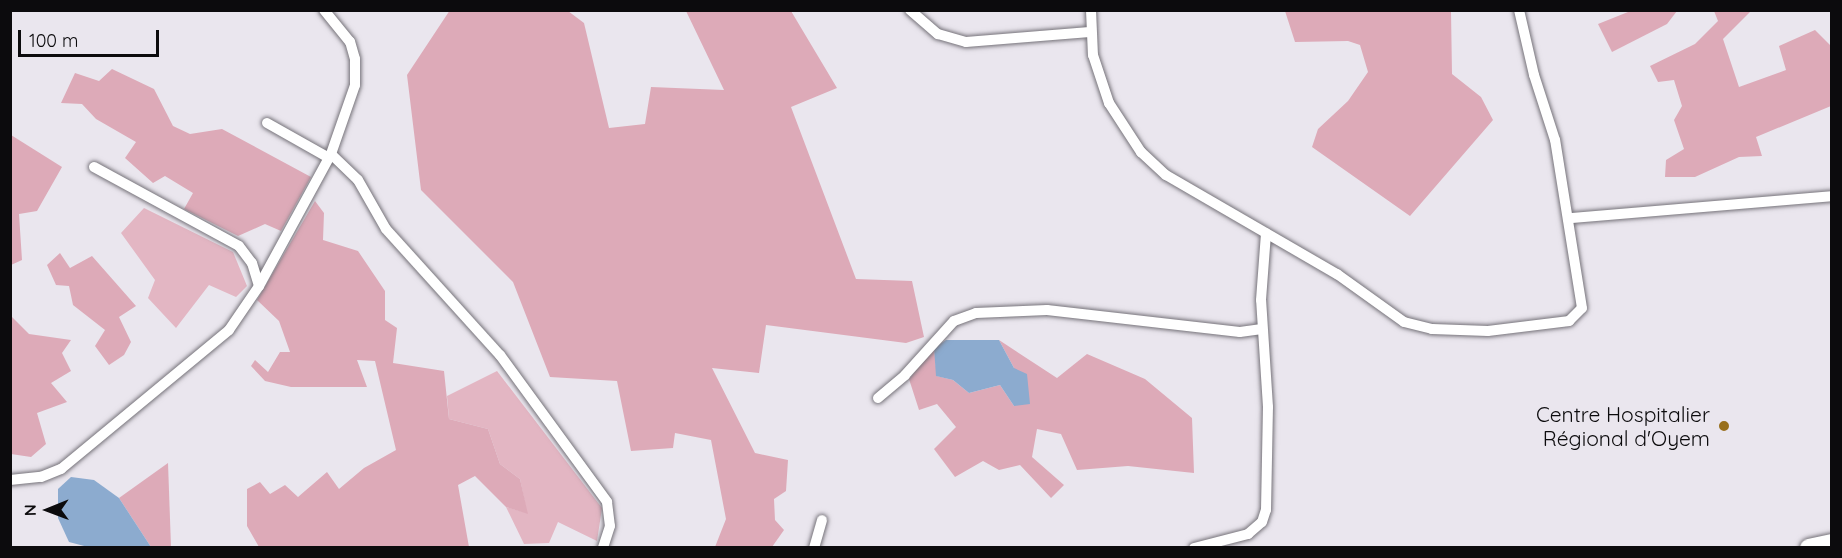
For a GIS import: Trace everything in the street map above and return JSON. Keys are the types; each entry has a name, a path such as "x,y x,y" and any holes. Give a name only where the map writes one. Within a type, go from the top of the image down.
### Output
{"main road":[{"path":"1809,548 1832,543"}],"street":[{"path":"10,480 41,477 61,469 229,330 259,286 330,156 356,85 356,59 350,42 324,10"},
{"path":"910,10 938,34 966,42 1090,32"},
{"path":"1091,10 1090,32 1108,103 1142,152 1166,175 1337,274 1404,322 1432,329 1488,331 1556,324 1577,317 1582,308 1571,218 1550,118 1534,75 1520,10"},
{"path":"267,123 330,156 358,180 386,229 500,355 607,502 610,526 603,548"},
{"path":"94,167 239,246 252,263 259,286"},
{"path":"1571,218 1832,196"},
{"path":"1194,548 1248,534 1262,522 1266,510 1268,407 1262,329 1261,263 1266,233"},
{"path":"878,398 905,375 947,327 976,313 1047,310 1240,332 1262,329"},
{"path":"813,548 822,520"}],"shaded area":[{"path":"450,10 568,11 584,23 609,128 645,124 651,87 724,90 686,11 791,11 837,88 791,107 856,279 912,281 924,337 906,343 766,325 759,373 712,368 755,453 788,460 786,491 774,499 775,520 784,530 772,547 715,547 726,519 711,440 675,433 673,448 631,451 617,381 550,377 513,282 421,190 407,75"},
{"path":"1633,10 1677,11 1667,24 1612,52 1598,24"},
{"path":"1285,11 1451,11 1452,74 1481,97 1493,120 1410,216 1312,147 1318,129 1348,101 1368,72 1360,45 1348,41 1295,42"},
{"path":"1714,11 1750,12 1723,39 1739,87 1786,70 1779,46 1815,30 1831,46 1831,106 1756,137 1762,156 1739,157 1695,177 1665,177 1666,160 1684,149 1674,120 1682,106 1674,80 1658,82 1650,66 1695,44 1718,21"},
{"path":"112,69 154,89 173,126 190,134 222,129 311,177 281,231 265,224 238,236 184,209 193,193 165,176 153,183 125,158 136,142 96,119 82,104 61,103 75,73 99,81"},
{"path":"11,135 62,167 37,211 19,214 22,260 11,265"},
{"path":"315,201 324,213 323,240 358,251 385,291 385,320 397,328 393,363 444,371 449,419 488,429 500,464 520,479 528,514 506,507 475,476 458,485 469,547 259,547 247,526 247,489 260,482 270,494 285,485 298,497 327,472 339,489 364,468 396,450 375,361 357,360 367,387 291,387 265,381 251,366 255,360 268,372 280,352 290,352 279,321 257,300"},
{"path":"144,208 233,252 247,286 236,297 209,285 176,328 148,298 155,280 121,233"},
{"path":"60,253 70,268 92,256 136,306 119,317 131,342 124,355 109,365 95,346 105,330 73,305 69,286 56,285 47,265"},
{"path":"11,316 29,334 71,340 62,353 71,371 51,383 67,402 37,413 46,444 31,457 11,454"},
{"path":"999,340 1057,378 1087,354 1145,379 1192,418 1194,473 1128,466 1077,470 1061,434 1037,429 1032,457 1064,485 1051,498 1020,465 999,470 983,461 955,477 934,449 956,427 937,404 919,410 909,379 934,348 937,376 953,380 969,393 1000,385 1014,406 1014,368"},
{"path":"497,371 602,508 597,541 558,522 549,543 524,544 506,507 527,513 520,479 500,464 488,429 449,419 447,396"},
{"path":"168,463 171,547 151,547 119,498"}],"water":[{"path":"946,340 999,340 1014,368 1027,374 1030,404 1014,406 1000,385 969,393 953,380 936,376 934,348"},
{"path":"71,477 94,480 119,498 151,547 88,547 69,542 58,518 58,489"}],"place":[{"name":"Centre Hospitalier Régional d'Oyem","path":"1724,426"}]}
